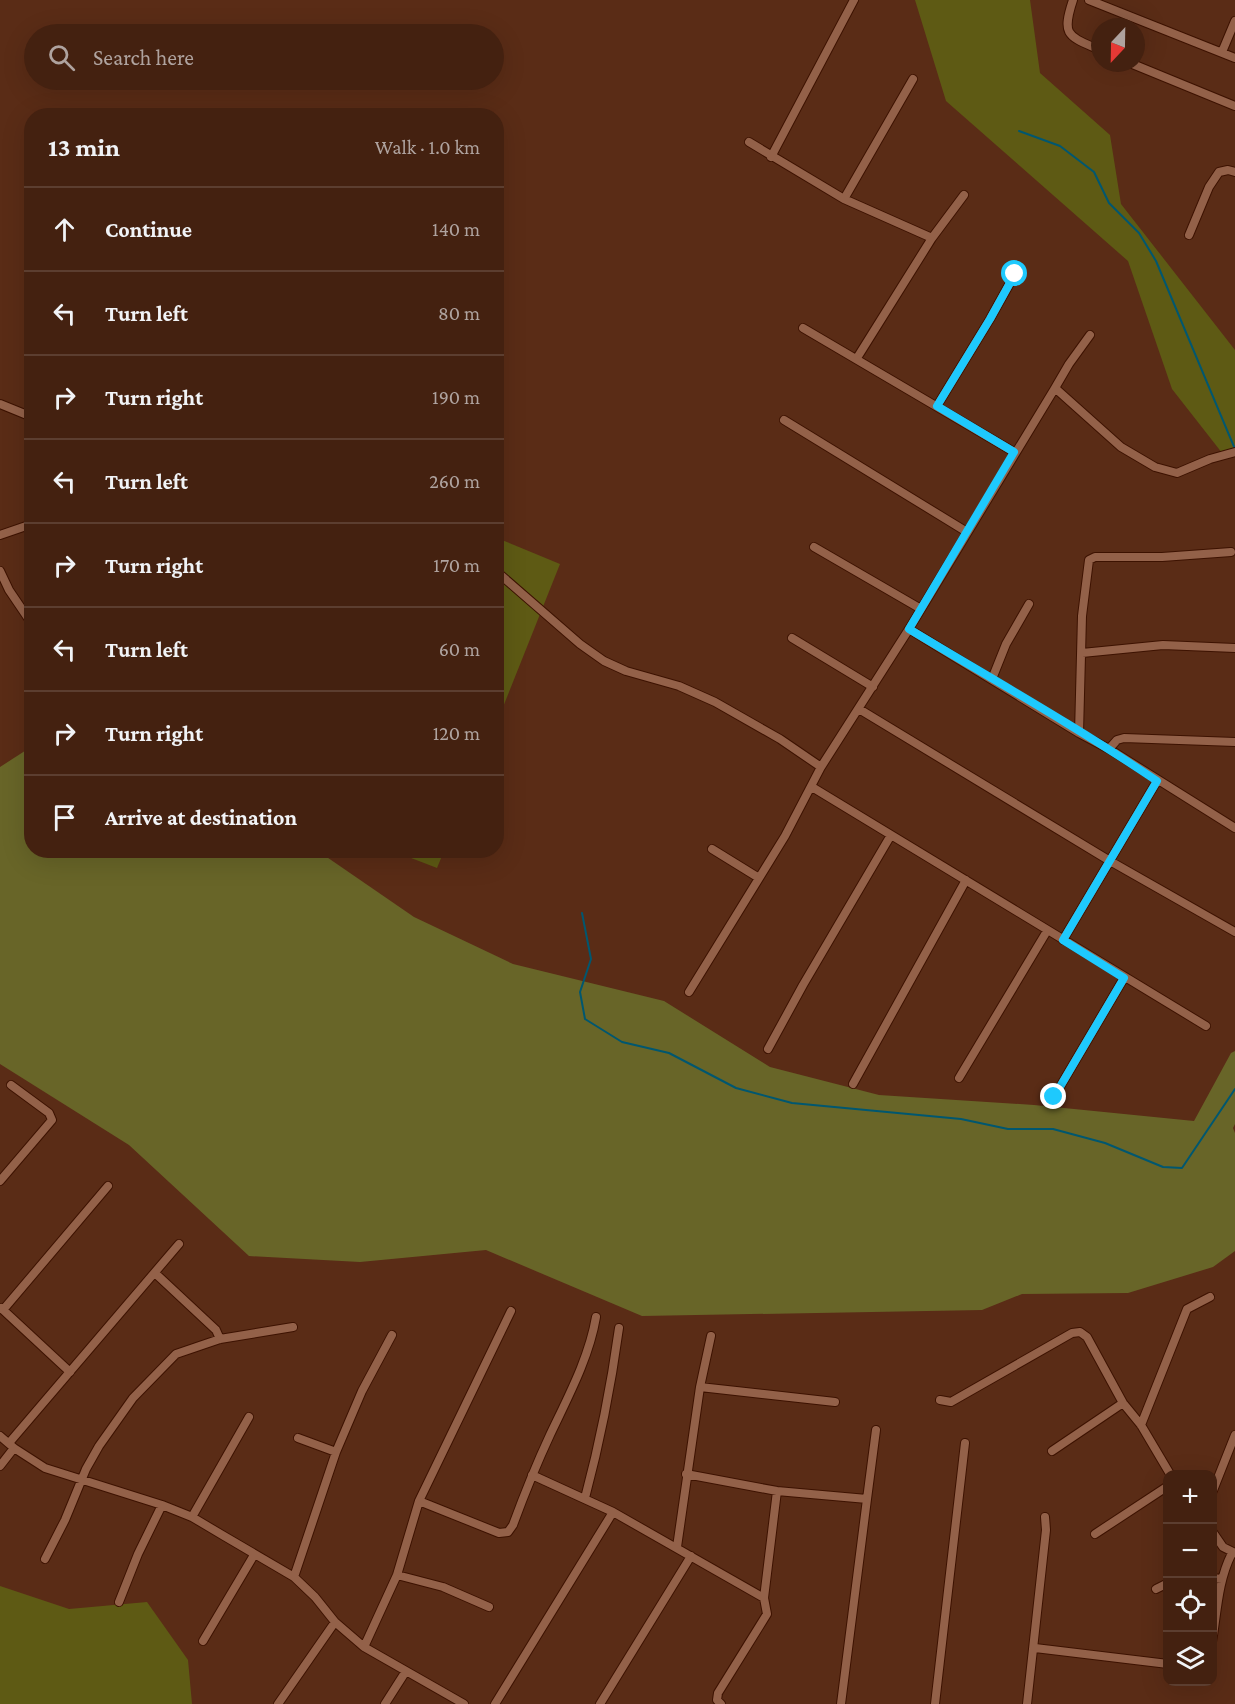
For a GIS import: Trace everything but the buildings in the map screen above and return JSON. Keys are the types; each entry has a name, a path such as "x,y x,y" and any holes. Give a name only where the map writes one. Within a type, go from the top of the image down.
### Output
{"street":[{"path":"771,157 855,0"},
{"path":"1073,0 1067,19 1067,28 1077,40 1091,46"},
{"path":"1089,0 1235,57"},
{"path":"1222,52 1235,21"},
{"path":"1145,69 1235,106"},
{"path":"844,199 913,79"},
{"path":"749,142 844,199 932,238"},
{"path":"1190,235 1209,187 1219,172 1228,170 1235,172"},
{"path":"857,358 932,238 964,195"},
{"path":"937,406 1015,274"},
{"path":"803,328 1014,452"},
{"path":"689,992 759,878 812,787 821,767 909,629 1069,363 1090,335"},
{"path":"1055,388 1121,447 1155,467 1177,473 1210,459 1235,452"},
{"path":"0,404 24,414"},
{"path":"784,420 967,532"},
{"path":"0,536 24,527"},
{"path":"814,547 921,609"},
{"path":"1080,733 1082,616 1089,560 1095,557 1162,557 1231,552"},
{"path":"0,571 24,612"},
{"path":"504,578 580,644 604,661 626,671 679,686 715,702 780,739 821,767"},
{"path":"992,679 1006,644 1029,604"},
{"path":"909,629 1235,828"},
{"path":"792,638 873,687"},
{"path":"1082,653 1163,645 1235,648"},
{"path":"859,710 1110,861 1235,932"},
{"path":"1109,749 1117,740 1124,738 1235,742"},
{"path":"1063,940 1157,781"},
{"path":"812,787 1206,1026"},
{"path":"768,1049 891,835"},
{"path":"712,849 759,878"},
{"path":"853,1084 966,880"},
{"path":"959,1078 1047,931"},
{"path":"1054,1097 1124,978"},
{"path":"0,1180 52,1120 50,1113 11,1085"},
{"path":"70,1372 2,1309 108,1186"},
{"path":"0,1466 12,1445 70,1372 156,1274 179,1244"},
{"path":"156,1274 216,1330 220,1339"},
{"path":"1141,1425 1186,1309 1210,1297"},
{"path":"364,1647 397,1575 419,1501 511,1311"},
{"path":"419,1501 499,1533 507,1532 513,1526 532,1474 567,1400 593,1337 596,1317"},
{"path":"45,1559 66,1520 81,1481 99,1446 155,1374 176,1354 220,1339 294,1328"},
{"path":"585,1498 612,1382 619,1328"},
{"path":"940,1400 951,1402 1072,1333 1080,1332 1087,1337 1123,1403 1141,1425 1168,1470"},
{"path":"294,1577 336,1452 362,1391 392,1335"},
{"path":"677,1547 700,1387 711,1336"},
{"path":"700,1387 835,1402"},
{"path":"1052,1451 1123,1403"},
{"path":"192,1518 249,1417"},
{"path":"841,1704 876,1430"},
{"path":"1217,1480 1235,1435"},
{"path":"0,1436 45,1468 162,1505 192,1518 294,1577 315,1597 335,1622 364,1647 464,1704"},
{"path":"298,1438 336,1452"},
{"path":"935,1704 965,1443"},
{"path":"532,1474 613,1512 764,1598"},
{"path":"686,1474 777,1491 867,1499"},
{"path":"1095,1534 1163,1489"},
{"path":"721,1704 717,1700 718,1693 766,1614 764,1598 777,1491"},
{"path":"119,1602 138,1554 162,1505"},
{"path":"495,1704 613,1512"},
{"path":"1027,1704 1035,1648 1046,1530 1045,1517"},
{"path":"1214,1632 1225,1566 1234,1553 1223,1547 1217,1538"},
{"path":"202,1641 254,1555"},
{"path":"600,1704 691,1556"},
{"path":"397,1575 443,1587 489,1607"},
{"path":"1217,1578 1222,1579"},
{"path":"1156,1589 1163,1585"},
{"path":"278,1704 335,1622"},
{"path":"1035,1648 1163,1664"},
{"path":"385,1704 406,1671"}],"shaded area":[{"path":"915,0 1030,0 1040,73 1110,135 1121,204 1235,350 1235,454 1226,458 1172,389 1128,261 946,101"},
{"path":"504,541 560,564 504,704"},
{"path":"24,752 24,858 328,858 414,917 513,964 664,1001 770,1067 879,1095 1034,1105 1194,1121 1231,1053 1235,1051 1235,1124 1233,1128 1235,1133 1235,1251 1213,1267 1128,1293 1022,1294 982,1310 642,1316 486,1250 360,1262 249,1256 129,1145 0,1064 0,767"},
{"path":"411,858 441,858 437,868"},
{"path":"0,1586 69,1609 147,1602 188,1660 192,1704 0,1704"}],"waterway":[{"path":"1019,131 1060,146 1094,172 1109,203 1139,233 1156,261 1235,449"},
{"path":"582,913 591,959 580,992 585,1019 622,1042 669,1053 736,1088 792,1103 961,1119 1008,1129 1053,1129 1105,1143 1163,1167 1182,1168 1235,1089"}],"route":[{"path":"1015,274 937,406 1014,452 909,629 1109,749 1157,781 1063,940 1124,978 1054,1097"}]}
